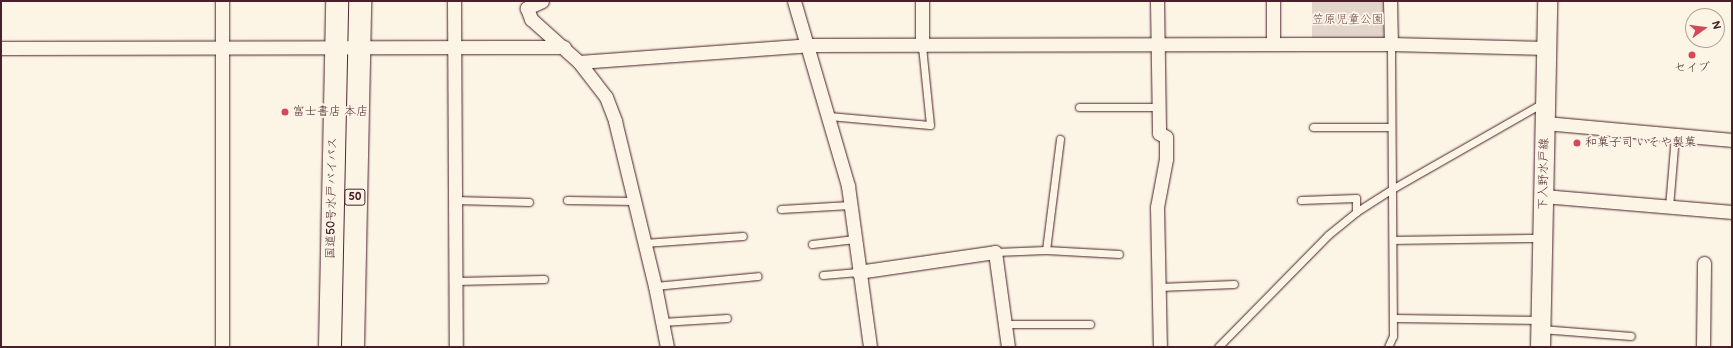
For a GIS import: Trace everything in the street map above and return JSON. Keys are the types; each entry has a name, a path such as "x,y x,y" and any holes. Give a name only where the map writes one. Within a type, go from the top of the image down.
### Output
{"highway":[{"name":"国道50号水戸バイパス","path":"330,347 337,1"},
{"name":"国道50号水戸バイパス","path":"353,347 360,1"}],"main road":[{"name":"下入野水戸線","path":"1541,332 1547,1"}],"street":[{"path":"222,1 222,347"},
{"path":"454,1 456,347"},
{"path":"542,1 527,8 531,18 579,62 606,97 655,286 667,347"},
{"path":"794,1 829,116 848,186 858,272 870,347"},
{"path":"922,1 922,46"},
{"path":"1157,1 1159,133 1166,138 1166,159 1157,206 1160,347"},
{"path":"1273,1 1273,44"},
{"path":"1390,1 1390,44"},
{"path":"579,62 808,45 1390,44 1546,48"},
{"path":"1,48 564,47"},
{"path":"1545,123 1732,140"},
{"path":"1543,196 1732,212"},
{"path":"858,272 995,252 1008,347"},
{"path":"1703,347 1704,263"}],"lane":[{"path":"1388,347 1393,336 1390,44"},
{"path":"829,116 930,125 922,46"},
{"path":"1218,347 1328,235 1356,212 1392,189 1545,102"},
{"path":"1079,107 1158,107"},
{"path":"1313,127 1391,127"},
{"path":"1669,207 1675,135"},
{"path":"1046,250 1060,139"},
{"path":"1301,200 1356,198 1356,212"},
{"path":"455,200 529,202"},
{"path":"567,200 634,201"},
{"path":"781,208 850,205"},
{"path":"644,243 743,236"},
{"path":"1393,240 1543,238"},
{"path":"812,244 855,239"},
{"path":"995,252 1046,250 1119,254"},
{"path":"823,275 858,272"},
{"path":"655,286 758,276"},
{"path":"456,281 544,279"},
{"path":"1159,287 1234,284"},
{"path":"662,322 727,318"},
{"path":"1392,318 1541,332 1631,336"},
{"path":"1005,324 1090,324"}],"green space":[{"name":"笠原児童公園","path":"1312,1 1385,1 1385,39 1312,39"}],"place":[{"name":"セイブ","path":"1692,55"},
{"name":"富士書店 本店","path":"285,112"},
{"name":"和菓子司 いそや製菓","path":"1577,143"}]}
